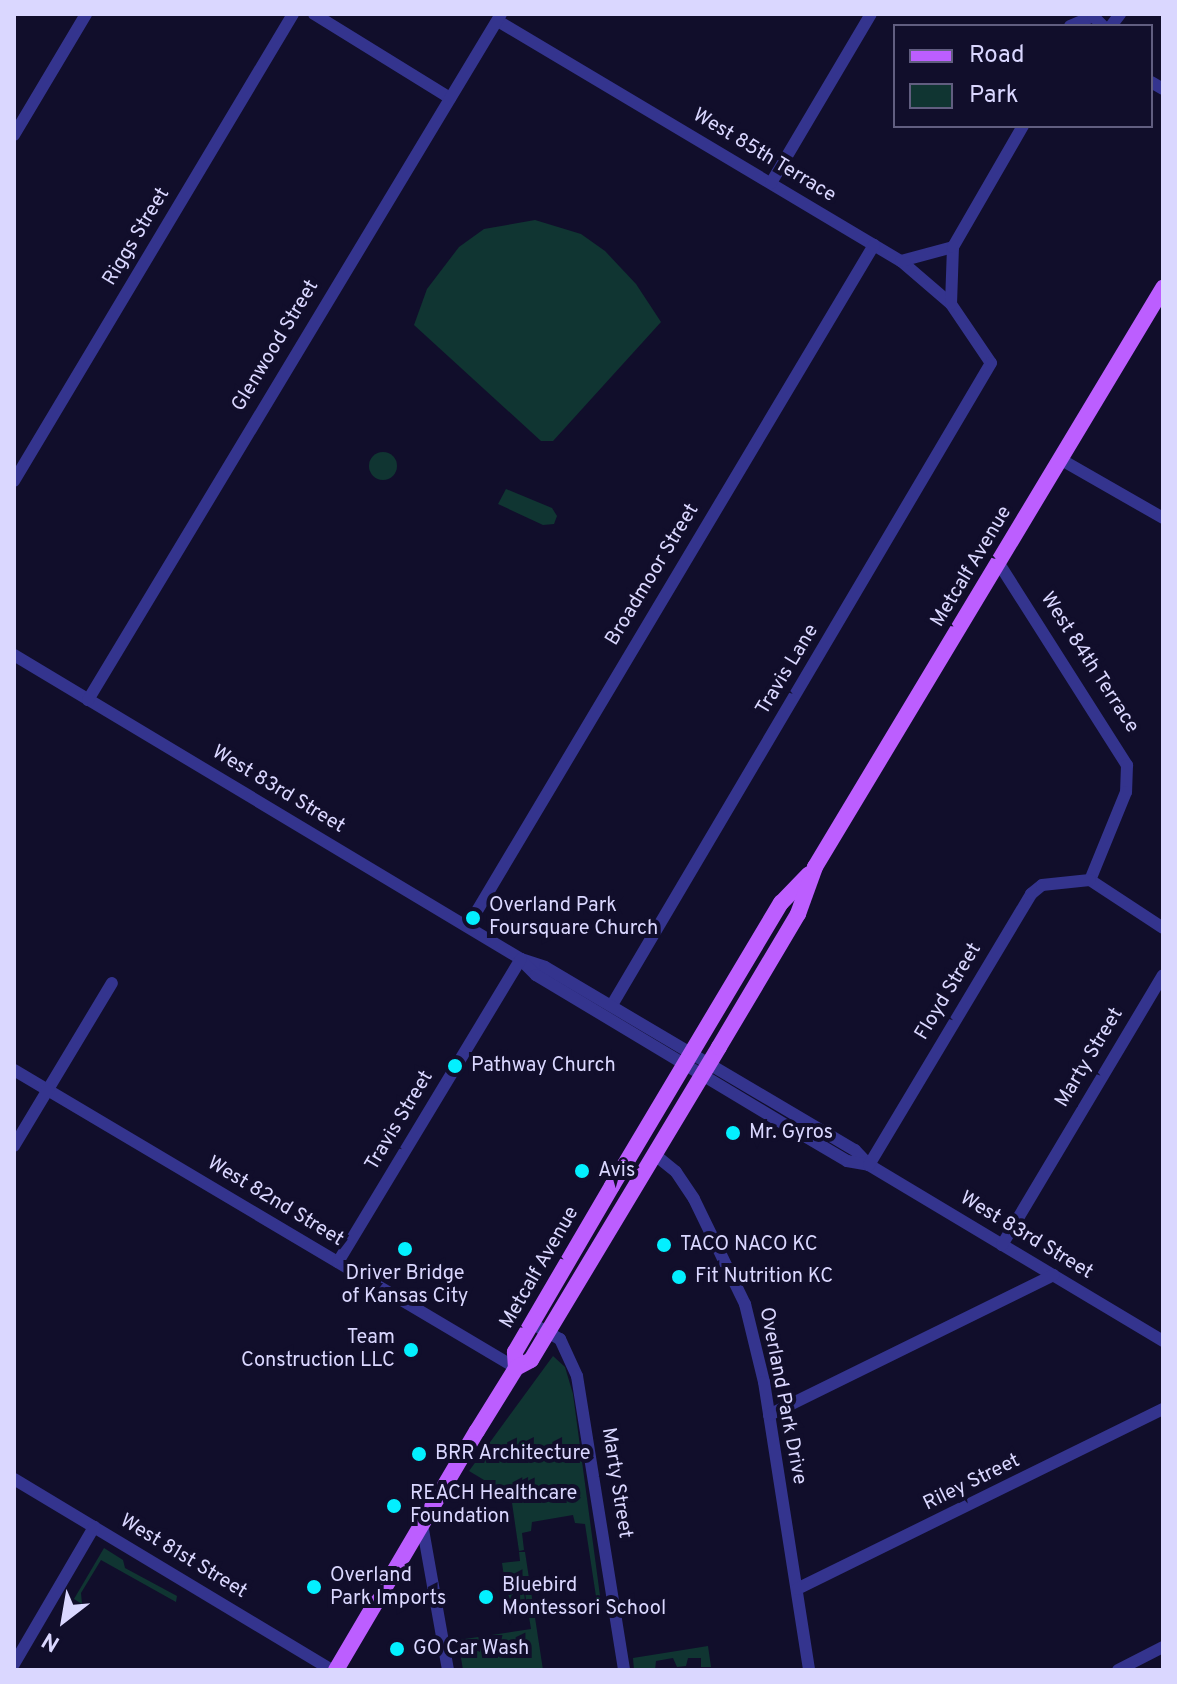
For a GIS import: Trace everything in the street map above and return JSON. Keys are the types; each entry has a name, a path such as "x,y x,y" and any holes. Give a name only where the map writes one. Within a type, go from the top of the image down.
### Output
{"main road":[{"name":"Metcalf Avenue","path":"334,1670 516,1368 531,1360 548,1333 798,914 815,867 1163,288"},
{"name":"Metcalf Avenue","path":"516,1368 515,1352 531,1322 686,1059 781,903 815,867"}],"street":[{"path":"14,135 86,14"},
{"name":"Riggs Street","path":"14,481 293,14"},
{"path":"314,14 450,98"},
{"path":"771,183 871,14"},
{"path":"1074,24 1092,15"},
{"name":"Glenwood Street","path":"88,700 499,18"},
{"name":"West 85th Terrace","path":"499,18 901,261 951,304 986,354"},
{"path":"951,304 953,247 1022,128"},
{"name":"Broadmoor Street","path":"468,926 874,245"},
{"path":"901,261 953,247"},
{"name":"Travis Lane","path":"612,1005 988,374 986,354"},
{"path":"1060,459 1163,518"},
{"name":"West 84th Terrace","path":"998,562 1127,765 1126,792 1090,880"},
{"name":"West 83rd Street","path":"14,655 521,959 612,1005 686,1059"},
{"path":"1090,880 1163,928"},
{"name":"Floyd Street","path":"869,1165 1031,894 1042,885 1090,880"},
{"name":"West 83rd Street","path":"521,959 536,975 705,1070 847,1161 869,1165 1159,1338"},
{"name":"Travis Street","path":"338,1262 521,959"},
{"name":"Marty Street","path":"1002,1245 1163,975"},
{"path":"14,1146 112,983"},
{"name":"West 82nd Street","path":"14,1070 516,1368"},
{"name":"Overland Park Drive","path":"654,1154 685,1185 734,1279 755,1339 809,1670"},
{"path":"769,1415 1053,1275"},
{"name":"Marty Street","path":"531,1322 560,1339 577,1376 624,1670"},
{"path":"1159,1338 1163,1323"},
{"name":"Riley Street","path":"797,1589 1163,1409"},
{"name":"West 81st Street","path":"14,1479 334,1670"},
{"path":"422,1524 448,1670"},
{"path":"14,1664 94,1527"},
{"path":"1118,1670 1163,1647"}],"green space":[{"path":"535,220 581,234 605,251 636,284 661,322 553,441 541,441 414,325 427,289 459,247 484,229"},
{"path":"383,452 393,456 397,466 393,476 383,480 373,476 369,466 373,456"},
{"path":"506,489 552,508 557,516 554,524 543,525 498,504"},
{"path":"553,1356 565,1367 573,1394 601,1603 597,1603 585,1524 575,1523 573,1515 532,1522 531,1531 522,1533 524,1550 519,1551 511,1496 469,1471"},
{"path":"104,1548 123,1560 125,1568 177,1596 176,1602 101,1560 81,1593 82,1604 74,1599"},
{"path":"519,1552 525,1552 543,1670 463,1670 458,1640 531,1629 521,1568 525,1601 508,1604 502,1563 520,1561"},
{"path":"708,1646 711,1667 701,1667 701,1658 688,1658 686,1666 677,1667 673,1658 656,1661 655,1670 634,1670 633,1658"}],"place":[{"name":"Overland Park Foursquare Church","path":"473,918"},
{"name":"Pathway Church","path":"455,1066"},
{"name":"Mr. Gyros","path":"733,1133"},
{"name":"Avis","path":"582,1171"},
{"name":"TACO NACO KC","path":"664,1245"},
{"name":"Driver Bridge of Kansas City","path":"405,1249"},
{"name":"Fit Nutrition KC","path":"679,1277"},
{"name":"Team Construction LLC","path":"411,1350"},
{"name":"BRR Architecture","path":"419,1454"},
{"name":"REACH Healthcare Foundation","path":"394,1506"},
{"name":"Overland Park Imports","path":"314,1587"},
{"name":"Bluebird Montessori School","path":"486,1597"},
{"name":"GO Car Wash","path":"397,1649"}]}
